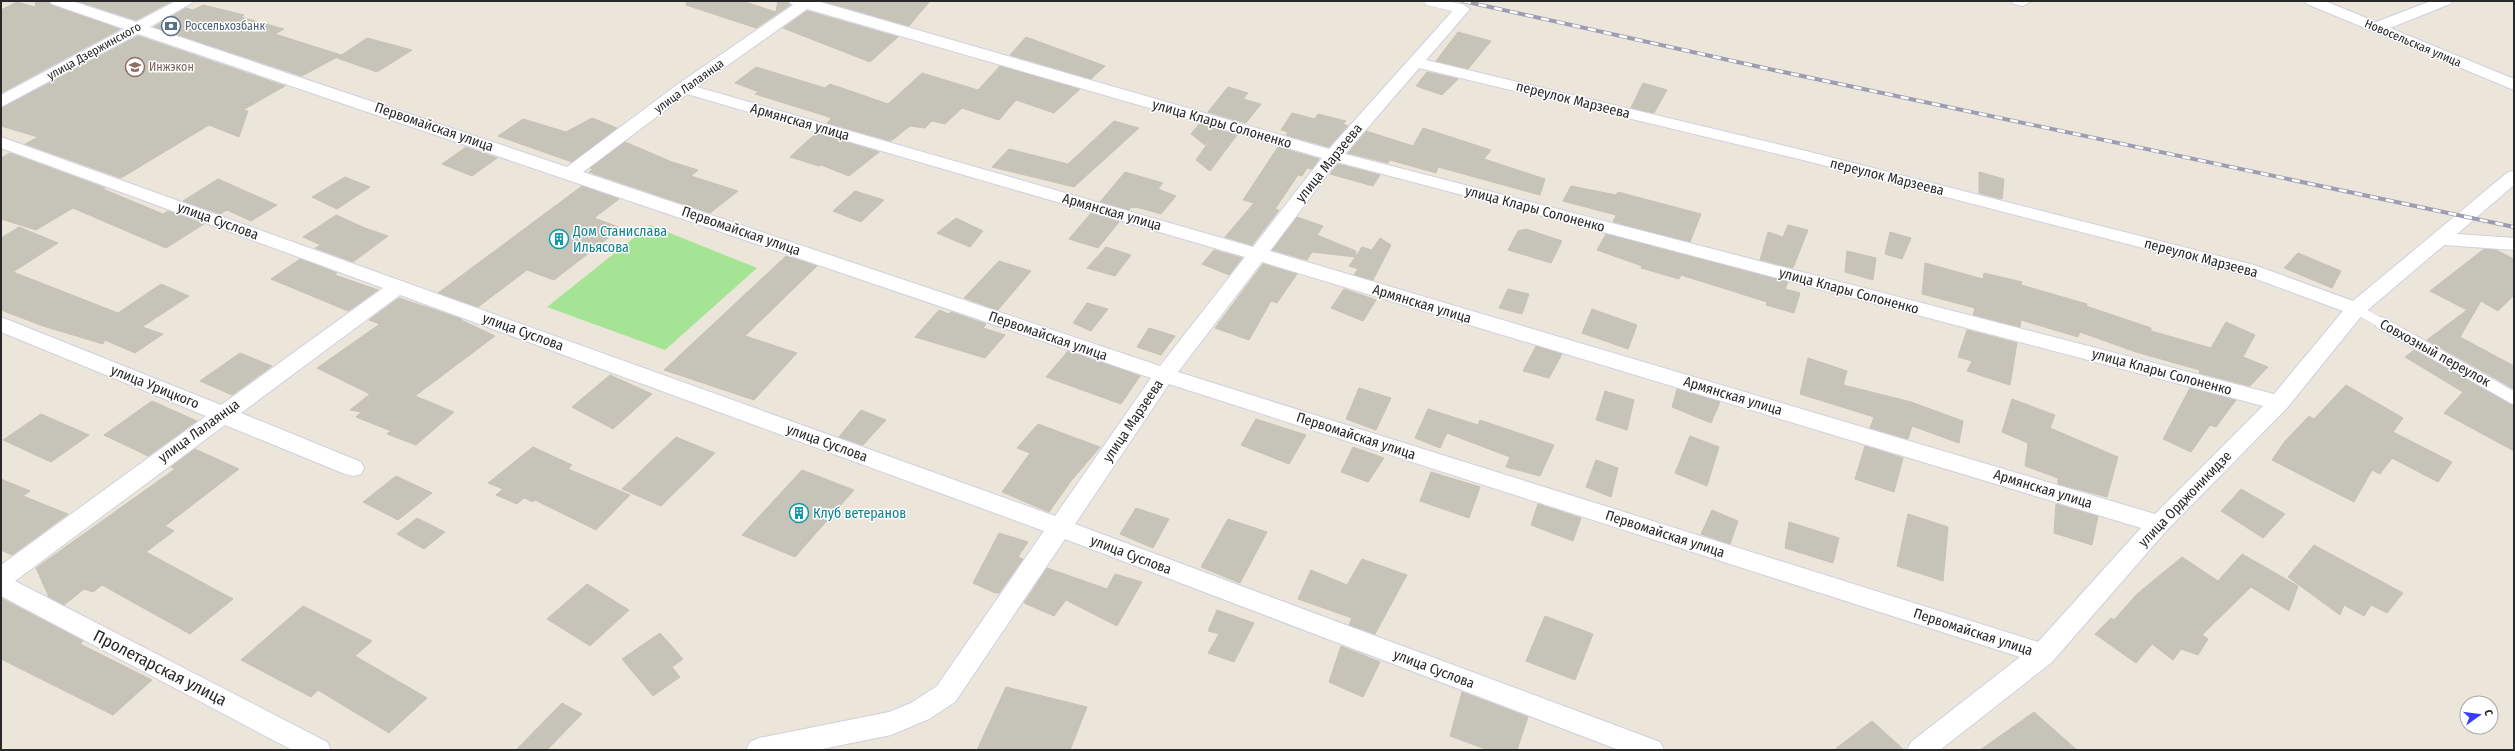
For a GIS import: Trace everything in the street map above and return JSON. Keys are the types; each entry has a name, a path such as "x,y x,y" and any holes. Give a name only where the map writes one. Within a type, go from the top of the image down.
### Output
{"street":[{"name":"Первомайская улица","path":"57,1 571,173 1164,375 2043,654"},
{"name":"улица Дзержинского","path":"1,102 136,27 187,1"},
{"path":"2019,1 2024,1"},
{"name":"Новосельская улица","path":"2312,1 2378,27 2514,85"},
{"path":"2378,27 2445,1"},
{"name":"улица Лалаянца","path":"571,173 684,88 803,2"},
{"name":"улица Клары Солоненко","path":"803,2 1333,156 2278,403"},
{"name":"улица Марзеева","path":"759,750 891,723 920,711 946,694 1061,528 1164,375 1333,156 1462,9"},
{"name":"переулок Марзеева","path":"1414,62 1798,154 2254,271 2356,309"},
{"name":"Армянская улица","path":"684,88 1257,254 2159,524"},
{"name":"улица Суслова","path":"1,142 1061,528 1651,750"},
{"name":"улица Орджоникидзе","path":"1920,750 2043,654 2159,524 2278,403 2356,309 2514,176"},
{"path":"2440,239 2514,244"},
{"name":"улица Лалаянца","path":"1,578 222,414 399,286"},
{"name":"улица Урицкого","path":"1,324 353,468"},
{"name":"Пролетарская улица","path":"1,585 318,750"}],"lane":[{"path":"1429,1 1462,9"},
{"name":"Совхозный переулок","path":"2356,309 2514,398"}],"green space":[{"path":"650,225 757,268 665,350 547,307"}],"building":[{"path":"36,1 48,1 52,5 120,29 1,93 1,10 17,2 35,7"},
{"path":"77,1 167,1 170,2 136,20"},
{"path":"687,1 742,1 776,12 778,1 787,1 790,5 756,28 686,5"},
{"path":"822,1 930,1 909,26"},
{"path":"203,5 244,15 241,17 284,29 275,34 341,55 302,76 154,27 186,8 193,10"},
{"path":"807,11 898,37 870,62 783,28"},
{"path":"1458,32 1491,41 1468,69 1436,61"},
{"path":"138,36 285,86 243,110 248,111 239,137 209,125 121,178 25,144 38,137 1,126 1,108"},
{"path":"1026,37 1105,66 1091,79 1010,55"},
{"path":"367,38 412,50 377,72 337,58"},
{"path":"1000,66 1080,89 1054,113 1016,100 999,120 962,108 945,124 932,121 925,128 910,126 891,141 827,123 831,119 829,117 755,94 759,92 735,83 756,67 825,88 830,84 888,104 922,73 978,90"},
{"path":"1427,72 1458,79 1442,95 1416,86"},
{"path":"1643,83 1667,90 1654,113 1631,108"},
{"path":"1228,87 1248,93 1243,99 1261,104 1246,123 1208,112"},
{"path":"1292,113 1315,119 1318,114 1346,121 1343,124 1348,126 1329,147 1286,135 1288,132 1281,130"},
{"path":"592,118 617,128 572,162 498,136 523,119 566,132"},
{"path":"1114,121 1139,128 1074,187 992,167 1009,149 1068,164"},
{"path":"1199,124 1218,129 1205,145 1191,134"},
{"path":"1423,128 1491,150 1484,159 1545,179 1540,195 1438,167 1436,173 1390,160 1388,163 1348,153 1366,131 1413,146"},
{"path":"1218,129 1237,135 1210,171 1196,160"},
{"path":"816,133 879,152 849,176 821,165 819,166 790,157"},
{"path":"625,142 672,162 698,170 691,176 738,191 710,213 589,172 593,169 590,168"},
{"path":"466,147 497,158 472,176 442,164"},
{"path":"1278,147 1319,159 1312,169 1307,168 1302,176 1298,175 1275,209 1279,210 1252,245 1225,237 1254,203 1243,200"},
{"path":"10,153 105,188 103,189 163,214 168,211 204,224 166,248 73,208 36,230 1,219 1,158"},
{"path":"1338,164 1380,175 1373,186 1330,174"},
{"path":"1125,172 1163,183 1158,189 1176,196 1161,214 1140,208 1131,207 1129,210 1100,202"},
{"path":"1979,172 2004,179 2002,199 1979,193"},
{"path":"345,177 370,187 337,209 312,197"},
{"path":"218,179 277,205 251,221 227,210 220,214 183,201"},
{"path":"582,186 619,199 594,218 621,228 554,280 527,270 478,307 438,293"},
{"path":"1571,186 1616,195 1618,192 1701,214 1690,242 1613,222 1616,215 1563,201"},
{"path":"855,191 884,200 861,222 833,211"},
{"path":"1091,213 1119,222 1098,248 1069,239"},
{"path":"336,215 388,236 353,262 315,248 321,245 303,237"},
{"path":"1297,217 1323,226 1317,235 1356,251 1355,257 1312,252 1307,260 1272,250"},
{"path":"956,218 983,231 970,247 937,233"},
{"path":"1788,225 1808,230 1793,268 1760,260 1768,232 1783,237"},
{"path":"19,227 58,243 13,272 118,313 161,284 189,296 142,327 163,334 135,353 105,340 103,344 43,326 1,310 1,238"},
{"path":"1526,229 1562,241 1551,263 1508,250 1518,231"},
{"path":"1890,232 1911,238 1902,259 1885,254"},
{"path":"1606,234 1788,282 1785,289 1800,293 1794,313 1766,305 1767,302 1681,275 1679,279 1641,268 1642,266 1597,250"},
{"path":"1380,238 1391,245 1373,280 1354,275 1358,269 1349,266 1362,247 1372,250"},
{"path":"1106,247 1131,255 1115,276 1087,268"},
{"path":"2484,249 2496,250 2514,259 2514,295 2498,311 2481,301 2460,337 2514,366 2514,389 2427,340 2467,310 2430,291"},
{"path":"1214,250 1242,258 1229,275 1202,264"},
{"path":"1847,251 1876,258 1873,280 1845,272"},
{"path":"2298,253 2341,271 2332,288 2284,268"},
{"path":"786,256 817,266 745,336 797,353 754,400 664,370"},
{"path":"300,259 337,273 335,275 378,290 348,311 271,279"},
{"path":"999,261 1031,271 998,310 964,298"},
{"path":"1925,263 1983,279 1984,273 2022,282 2021,285 2087,304 2086,306 2151,328 2151,331 2211,348 2226,322 2255,335 2243,357 2268,367 2250,386 2199,373 2200,370 2136,352 2080,332 2078,337 2021,320 2020,327 1973,315 1975,308 1922,294"},
{"path":"1263,264 1297,274 1277,303 1271,301 1249,340 1215,328"},
{"path":"1344,289 1376,300 1363,321 1331,308"},
{"path":"1508,289 1529,294 1522,314 1499,308"},
{"path":"399,298 462,319 461,320 495,336 415,396 454,412 416,445 387,434 391,431 356,417 361,412 350,410 370,394 317,368 380,324 369,320"},
{"path":"1087,303 1108,309 1091,331 1073,323"},
{"path":"1592,309 1637,325 1628,349 1582,333"},
{"path":"939,310 949,314 951,312 986,324 983,328 1005,335 985,358 915,337"},
{"path":"1149,328 1175,336 1161,355 1137,347"},
{"path":"1967,330 2017,343 2010,385 1967,371 1972,361 1958,357"},
{"path":"1536,346 1562,354 1549,378 1523,371"},
{"path":"2414,350 2514,405 2514,451 2444,413 2463,392 2405,357"},
{"path":"1068,351 1140,376 1121,404 1046,377"},
{"path":"240,353 272,366 232,395 200,381"},
{"path":"1808,358 1847,371 1843,385 1911,402 1963,421 1959,443 1912,426 1908,439 1870,428 1874,417 1800,394"},
{"path":"610,375 652,394 613,429 572,407"},
{"path":"2346,385 2403,418 2393,432 2452,462 2438,482 2392,458 2380,474 2372,470 2354,502 2272,460 2285,441 2309,416 2314,419"},
{"path":"1359,388 1391,398 1376,430 1346,419"},
{"path":"2190,388 2236,400 2216,427 2210,425 2191,452 2163,439"},
{"path":"1677,389 1720,402 1711,423 1672,407"},
{"path":"1605,391 1634,400 1627,430 1596,420"},
{"path":"2012,399 2055,415 2050,428 2118,457 2107,497 2058,484 2058,478 2025,466 2028,443 2002,432"},
{"path":"152,401 197,421 148,456 104,435"},
{"path":"1428,409 1478,425 1480,420 1554,445 1540,476 1506,467 1510,457 1447,433 1440,448 1415,438"},
{"path":"861,410 886,420 863,445 839,437"},
{"path":"41,414 89,435 51,462 3,440"},
{"path":"1256,419 1306,435 1289,464 1241,445"},
{"path":"1038,424 1100,447 1071,481 1049,512 1002,492 1030,453 1017,448"},
{"path":"1690,436 1719,447 1707,486 1675,473"},
{"path":"676,437 715,453 661,506 622,489"},
{"path":"1865,446 1903,458 1894,492 1855,479"},
{"path":"533,447 572,465 568,469 630,495 596,530 535,500 533,502 524,498 517,504 496,495 503,489 488,483"},
{"path":"1353,447 1384,458 1368,482 1341,472"},
{"path":"195,449 239,469 165,526 174,531 146,552 233,599 190,634 102,585 93,592 84,589 64,605 49,597 36,568 175,469 171,467"},
{"path":"1596,460 1618,468 1611,497 1586,487"},
{"name":"Клуб ветеранов","path":"802,470 854,490 795,557 742,535"},
{"path":"1431,472 1480,487 1469,518 1420,501"},
{"path":"396,476 432,493 398,520 363,502"},
{"path":"1,479 30,491 23,496 68,514 12,555 1,550"},
{"path":"2241,489 2285,514 2263,538 2221,511"},
{"path":"1538,504 1581,518 1573,541 1531,525"},
{"path":"2056,504 2098,516 2092,545 2054,533"},
{"path":"1136,508 1169,519 1153,548 1120,534"},
{"path":"1712,510 1738,521 1730,544 1701,534"},
{"path":"1908,514 1948,527 1943,581 1897,566"},
{"path":"417,518 445,532 424,549 397,534"},
{"path":"1228,519 1267,532 1240,583 1201,567"},
{"path":"1789,522 1839,538 1833,563 1785,548"},
{"path":"999,533 1028,542 1018,557 1023,559 999,593 995,593 973,583"},
{"path":"2314,545 2403,593 2387,613 2371,605 2364,616 2344,605 2340,615 2288,577"},
{"path":"2242,554 2298,586 2289,611 2251,587 2202,635 2208,639 2198,655 2181,649 2173,660 2152,644 2136,663 2095,634 2111,618 2114,620 2137,594 2182,557 2218,581"},
{"path":"1362,559 1407,575 1375,634 1349,625 1352,618 1298,599 1311,570 1347,585"},
{"path":"1047,568 1107,589 1115,574 1142,582 1117,626 1066,600 1054,616 1024,603"},
{"path":"587,584 629,610 590,646 547,619"},
{"path":"1,598 83,641 80,644 152,680 113,715 1,659"},
{"path":"303,606 372,641 355,656 427,698 389,733 318,690 311,697 241,660"},
{"path":"1217,610 1254,623 1234,662 1208,653 1219,634 1208,631"},
{"path":"1545,616 1593,634 1575,680 1526,661"},
{"path":"660,633 683,659 672,667 680,677 653,696 622,659"},
{"path":"1341,646 1380,662 1363,697 1329,682"},
{"path":"1006,687 1087,707 1070,750 977,750"},
{"path":"1462,692 1528,717 1517,750 1488,750 1450,736"},
{"path":"562,703 582,714 547,750 516,750"},
{"path":"2034,712 2077,750 1980,750"},
{"path":"1872,721 1904,750 1834,750"}],"railway":[{"path":"1463,1 1769,69 2514,227"}],"place":[{"name":"Россельхозбанк","path":"171,26"},
{"name":"Инжэкон","path":"135,67"},
{"name":"Дом Станислава Ильясова","path":"559,239"},
{"name":"Клуб ветеранов","path":"799,513"}]}
